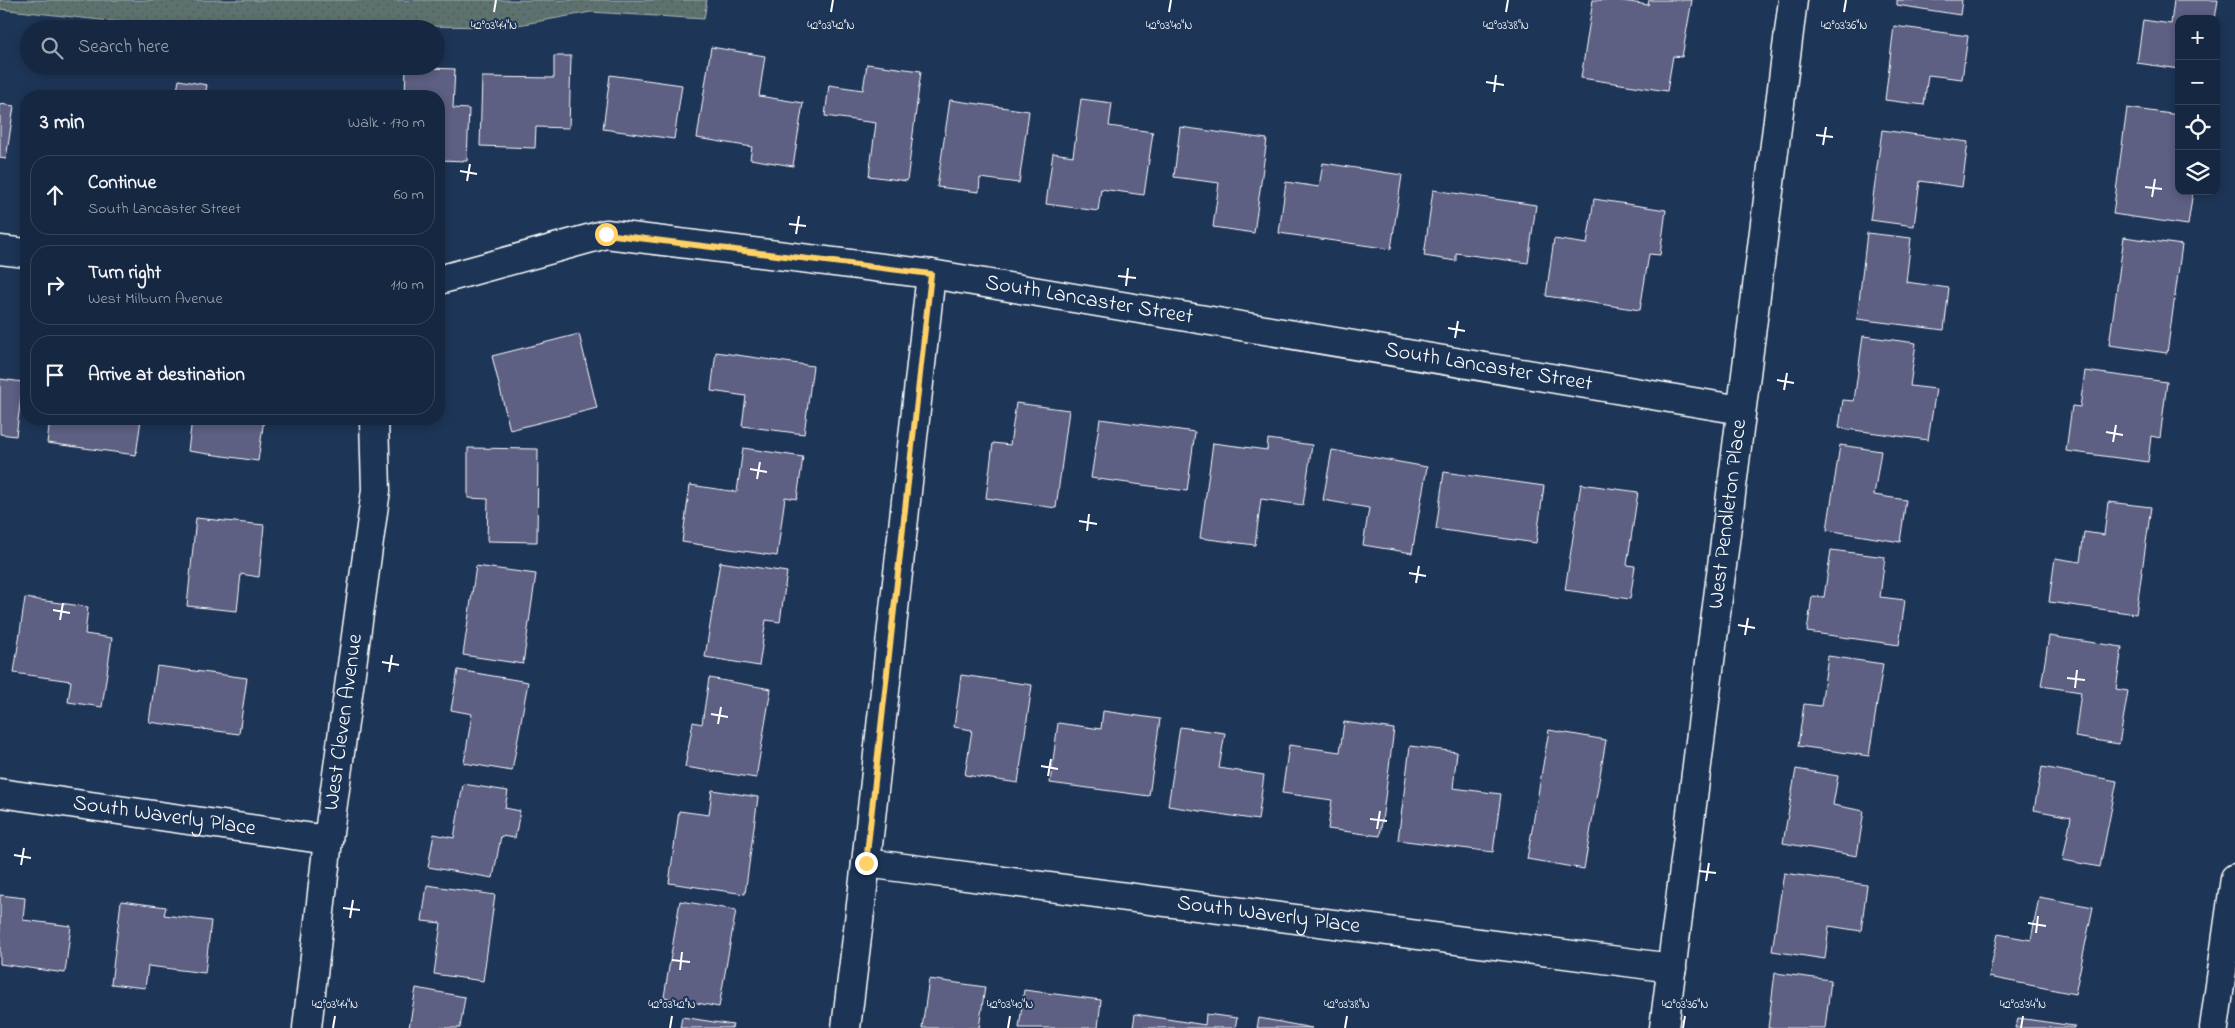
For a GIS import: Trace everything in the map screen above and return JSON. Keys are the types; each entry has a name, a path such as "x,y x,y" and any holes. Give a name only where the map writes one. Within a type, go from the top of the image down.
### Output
{"street":[{"name":"West Pendleton Place","path":"1664,1028 1793,0"},
{"name":"South Lancaster Street","path":"445,278 606,234 931,274 1741,410"},
{"path":"0,250 20,253"},
{"path":"846,1028 931,274"},
{"name":"West Cleven Avenue","path":"307,1028 328,840 376,490 374,425"},
{"name":"South Waverly Place","path":"0,793 328,840"},
{"name":"South Waverly Place","path":"866,863 1672,968"},
{"path":"2214,1028 2235,878"}],"green space":[{"path":"0,0 707,0 704,19 591,12 507,27 445,26 445,20 101,20 0,9"}],"building":[{"path":"1593,0 1617,0 1648,5 1649,0 1692,0 1682,57 1673,56 1667,91 1581,78"},
{"path":"1897,0 1962,0 1960,15 1897,5"},
{"path":"2174,0 2218,0 2216,15 2175,15 2175,68 2137,63 2143,20 2171,24"},
{"path":"1894,26 1968,36 1962,79 1928,75 1924,105 1885,100"},
{"path":"711,47 765,56 759,96 803,103 793,166 750,159 752,147 697,138"},
{"path":"554,56 571,56 569,128 536,127 535,148 480,146 482,77 554,78"},
{"path":"867,64 921,71 907,181 869,176 876,123 825,116 829,85 863,90"},
{"path":"445,69 455,69 453,108 469,109 467,161 445,160 445,90 405,90 406,75 445,75"},
{"path":"610,75 682,85 674,139 603,129"},
{"path":"179,80 207,85 206,90 177,90"},
{"path":"1081,99 1112,103 1109,126 1153,132 1144,195 1101,189 1098,211 1046,204 1053,153 1073,156"},
{"path":"950,100 1029,111 1019,183 980,178 979,192 937,187"},
{"path":"0,104 14,106 6,159 0,158"},
{"path":"2127,108 2175,114 2175,195 2192,195 2188,225 2113,214"},
{"path":"1180,127 1267,139 1254,233 1213,227 1219,183 1174,177"},
{"path":"1882,130 1968,142 1962,187 1920,181 1914,226 1870,220"},
{"path":"1323,163 1402,175 1391,249 1279,233 1286,182 1319,187"},
{"path":"1433,190 1536,205 1528,263 1456,253 1456,261 1424,256"},
{"path":"1594,199 1666,210 1660,255 1649,254 1640,310 1546,296 1554,239 1587,244"},
{"path":"1867,233 1911,238 1906,282 1949,288 1944,330 1857,319"},
{"path":"2124,237 2182,245 2167,353 2109,345"},
{"path":"579,334 597,408 510,430 492,356"},
{"path":"1863,336 1916,343 1910,386 1936,389 1928,440 1839,428 1843,400 1854,401"},
{"path":"716,352 813,366 804,434 742,426 746,396 711,391"},
{"path":"2085,371 2167,382 2160,438 2151,436 2148,462 2066,451 2072,406 2080,407"},
{"path":"0,379 20,382 20,405 16,436 0,434"},
{"path":"1016,403 1069,410 1056,508 986,498 993,443 1010,445"},
{"path":"1100,419 1195,432 1187,491 1091,478"},
{"path":"49,425 140,425 136,455 47,443"},
{"path":"191,425 263,425 258,461 188,451"},
{"path":"1268,439 1312,445 1303,505 1261,499 1255,545 1200,538 1213,443 1267,450"},
{"path":"1840,445 1881,451 1874,495 1906,500 1900,542 1827,530"},
{"path":"468,448 538,449 537,542 487,541 488,499 468,498"},
{"path":"743,448 803,457 797,499 785,497 777,556 682,542 690,485 737,492"},
{"path":"1332,450 1427,467 1412,553 1363,545 1369,508 1323,500"},
{"path":"1444,472 1544,486 1536,543 1436,529"},
{"path":"1581,484 1638,492 1627,565 1635,566 1630,599 1565,590"},
{"path":"2108,502 2151,507 2136,614 2049,602 2055,558 2080,562 2084,532 2104,535"},
{"path":"196,518 264,525 259,577 241,574 237,611 187,606"},
{"path":"1831,550 1885,557 1880,597 1905,600 1899,645 1807,632 1812,596 1824,597"},
{"path":"720,562 787,572 780,622 766,620 759,666 705,657"},
{"path":"476,566 536,574 523,664 463,655"},
{"path":"25,598 88,607 85,634 112,638 102,707 68,702 71,681 14,673"},
{"path":"2049,636 2122,647 2116,689 2128,691 2119,744 2075,737 2081,692 2041,686"},
{"path":"1828,656 1883,664 1869,756 1798,746 1804,704 1821,706"},
{"path":"157,666 247,678 239,734 149,722"},
{"path":"458,670 528,682 512,771 464,763 472,714 451,710"},
{"path":"961,675 1032,685 1018,783 965,775 972,730 954,727"},
{"path":"709,678 771,689 756,778 685,767 693,722 702,724"},
{"path":"1103,711 1160,719 1149,796 1050,783 1058,723 1101,729"},
{"path":"1344,722 1394,729 1380,836 1328,829 1332,800 1282,793 1289,745 1340,752"},
{"path":"1180,727 1225,733 1219,768 1264,775 1258,820 1168,806"},
{"path":"1549,730 1606,740 1584,869 1527,859"},
{"path":"1410,746 1457,752 1453,788 1501,794 1493,852 1398,840"},
{"path":"2042,767 2117,781 2100,867 2063,860 2071,817 2034,810"},
{"path":"1796,769 1838,776 1833,805 1864,811 1857,856 1783,843"},
{"path":"463,784 508,791 505,808 520,811 515,838 501,836 493,878 428,867 434,834 454,838"},
{"path":"712,790 758,797 745,894 669,883 679,811 709,815"},
{"path":"1784,873 1867,885 1861,931 1829,926 1825,959 1772,951"},
{"path":"427,885 495,895 483,981 434,974 441,923 422,921"},
{"path":"0,895 25,898 23,920 71,926 65,973 0,964"},
{"path":"2039,897 2093,907 2075,994 1989,977 1998,934 2031,940"},
{"path":"121,901 166,907 164,915 211,921 205,973 148,966 145,988 111,984"},
{"path":"680,901 736,910 719,1007 664,997"},
{"path":"1775,973 1831,980 1825,1028 1768,1028"},
{"path":"929,979 985,987 979,1028 922,1028"},
{"path":"416,988 465,997 460,1028 409,1028"},
{"path":"1024,990 1101,1000 1098,1028 1019,1028"},
{"path":"1135,1014 1205,1025 1206,1014 1237,1018 1235,1028 1133,1028"},
{"path":"682,1017 733,1025 732,1028 680,1028"},
{"path":"1259,1018 1312,1028 1257,1028"},
{"path":"2018,1018 2074,1026 2074,1028 2016,1028"}],"route":[{"path":"606,234 931,274 866,863"}]}
